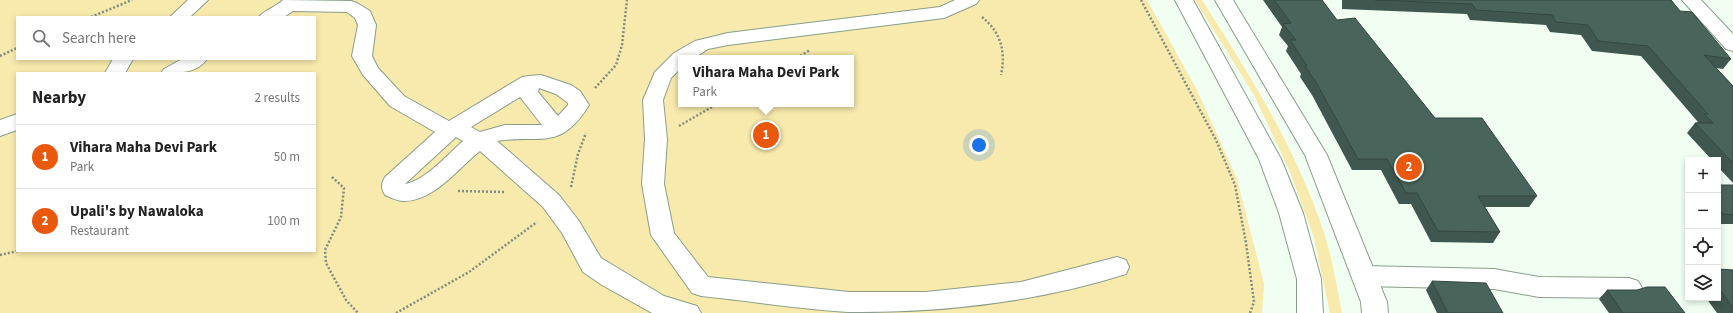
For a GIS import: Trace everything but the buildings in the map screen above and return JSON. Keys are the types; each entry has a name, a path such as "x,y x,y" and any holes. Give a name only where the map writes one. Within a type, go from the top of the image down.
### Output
{"main road":[{"path":"180,16 199,0"},
{"path":"1175,0 1189,9 1270,158 1291,213 1309,279 1310,313"},
{"path":"1224,0 1316,155 1374,302 1375,313"},
{"path":"1691,0 1733,45"},
{"path":"270,16 282,11 292,2 351,7 363,14 366,25 362,56 370,71 397,101 444,128 460,131 485,144 551,201 571,228 592,265 611,278 655,303 672,310 688,313"},
{"path":"684,55 702,45 728,39 944,12 967,2"},
{"path":"116,72 122,60"},
{"path":"173,72 195,60"},
{"path":"678,60 662,76 653,100 656,139 653,184 663,235 702,286 849,302 926,302 1021,292 1117,267"},
{"path":"541,81 557,86 575,96 579,105 572,117 561,126 542,134 493,135 479,140 417,191 403,194 393,189 393,183 452,130 529,82 541,81"},
{"path":"529,82 528,93 549,118 554,129"},
{"path":"0,129 16,121"},
{"path":"1364,276 1494,279 1539,286 1629,288"},
{"path":"694,313 702,286"}],"path":[{"path":"93,16 132,0"},
{"path":"1141,0 1216,140 1235,185 1246,243 1254,302 1250,313"},
{"path":"967,2 992,24 1002,43 1004,64 1001,74"},
{"path":"0,56 16,48"},
{"path":"656,139 712,107"},
{"path":"332,177 344,188 341,217 325,250 326,263 346,300 358,313"},
{"path":"417,191 539,192"},
{"path":"0,255 16,251"}],"shaded area":[{"path":"0,0 1147,0 1197,90 1237,179 1264,284 1262,313 0,313"},
{"path":"1195,0 1202,0 1238,57 1287,143 1314,204 1328,245 1342,313 1330,313 1314,238 1290,172 1254,95"}],"place":[{"name":"Vihara Maha Devi Park","path":"766,135"},
{"name":"Upali's by Nawaloka","path":"1409,167"}]}
